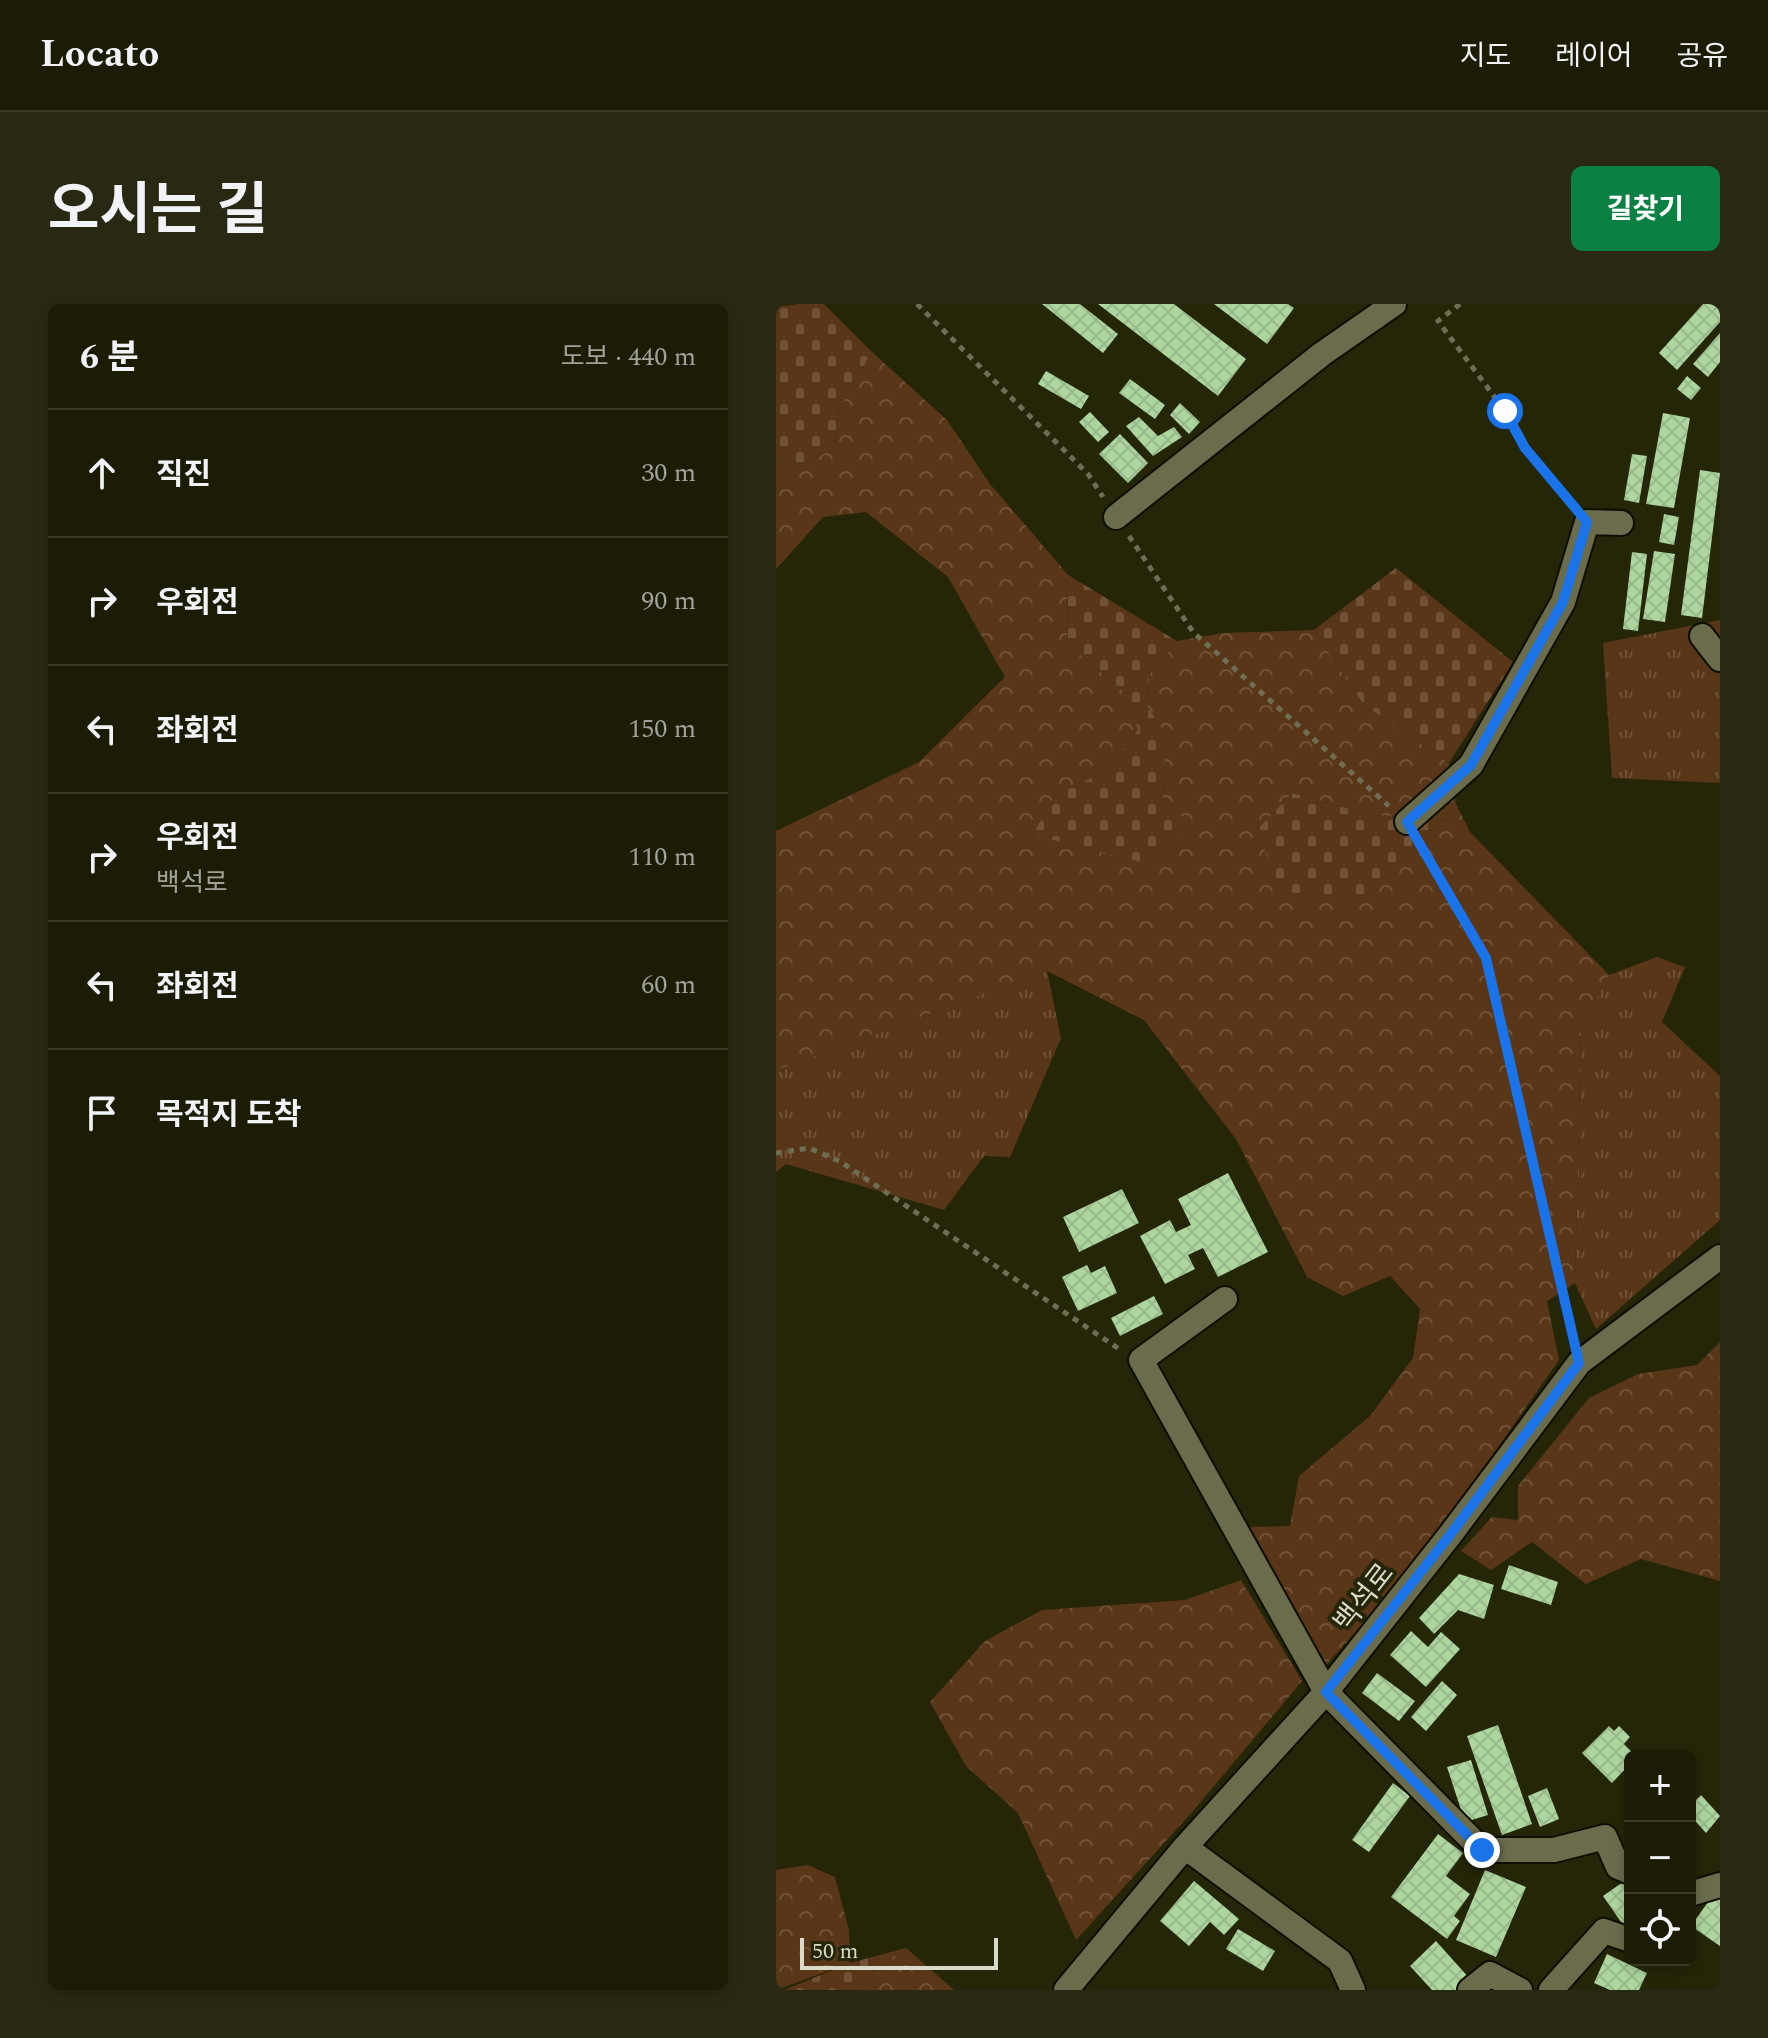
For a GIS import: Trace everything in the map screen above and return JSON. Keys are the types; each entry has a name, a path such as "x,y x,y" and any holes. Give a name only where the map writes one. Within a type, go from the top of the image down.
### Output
{"street":[{"path":"1116,517 1322,354 1394,304"},
{"path":"1407,822 1471,765 1563,602 1587,522 1621,523"},
{"path":"1702,636 1720,659"},
{"name":"백석로","path":"1066,1990 1185,1847 1326,1692 1450,1535 1579,1363 1720,1257"},
{"path":"1225,1299 1141,1360 1326,1692 1482,1850 1554,1850 1605,1837 1618,1867 1624,1870"},
{"path":"1185,1847 1340,1961 1353,1990"},
{"path":"1696,1892 1720,1885"},
{"path":"1551,1990 1604,1931 1624,1938"},
{"path":"1470,1990 1490,1974 1520,1990"}],"path":[{"path":"917,304 1088,474 1193,632 1407,822 1486,958 1579,1363"},
{"path":"1460,304 1438,321 1505,411 1525,448 1587,522"},
{"path":"776,1153 809,1148 841,1162 1111,1347 1141,1360"}],"green space":[{"path":"824,304 872,352 840,407 833,450 798,464 776,460 776,307"},
{"path":"872,352 947,420 990,484 1068,575 1067,644 1126,693 1139,730 1105,772 1054,795 1163,797 1166,735 1148,707 1149,675 1177,641 1223,633 1314,630 1363,704 1449,763 1456,804 1470,832 1609,975 1581,1029 1575,1283 1547,1301 1559,1360 1415,1566 1326,1665 1249,1527 1290,1526 1299,1476 1370,1416 1413,1358 1420,1309 1390,1276 1343,1296 1307,1277 1236,1139 1144,1020 1047,971 776,1070 776,831 919,762 1005,677 948,577 866,512 823,517 776,569 776,460 798,464 833,450 840,407","holes":["1292,793 1371,815 1453,820 1279,891"]},
{"path":"1396,568 1513,662 1449,763 1363,704 1314,630"},
{"path":"1068,575 1177,641 1149,675 1148,707 1166,735 1163,797 1193,827 1149,864 1033,835 1054,795 1105,772 1138,730 1126,693 1067,644"},
{"path":"1720,620 1720,783 1612,778 1603,643"},
{"path":"1292,793 1371,815 1453,820 1360,896 1279,892 1258,829"},
{"path":"1657,957 1685,967 1662,1022 1720,1076 1720,1220 1596,1329 1575,1283 1581,1028 1609,975"},
{"path":"1047,971 1061,1038 1010,1157 984,1156 944,1210 786,1164 776,1172 776,1070"},
{"path":"1720,1342 1720,1581 1641,1559 1586,1584 1532,1542 1491,1570 1461,1551 1492,1517 1518,1520 1518,1486 1589,1398 1638,1374 1697,1365"},
{"path":"1241,1580 1302,1681 1193,1811 1076,1940 1018,1813 966,1766 930,1702 985,1641 1042,1610 1185,1600"},
{"path":"808,1865 835,1877 849,1930 850,1963 776,1990 776,1870"},
{"path":"906,1948 954,1990 860,1990"},
{"path":"906,1948 860,1990 784,1990 850,1963"}],"building":[{"path":"1042,304 1080,304 1118,334 1103,353"},
{"path":"1098,304 1174,304 1246,359 1218,396"},
{"path":"1214,304 1288,304 1294,308 1267,344"},
{"path":"1703,304 1720,304 1720,322 1677,370 1659,353"},
{"path":"1720,333 1720,362 1708,377 1693,364"},
{"path":"1046,371 1089,396 1081,409 1038,384"},
{"path":"1687,376 1701,388 1691,400 1677,389"},
{"path":"1130,379 1165,405 1155,419 1119,393"},
{"path":"1180,403 1200,422 1189,434 1170,415"},
{"path":"1090,412 1109,432 1098,442 1079,422"},
{"path":"1663,413 1690,418 1674,508 1646,504"},
{"path":"1139,417 1158,436 1174,427 1182,437 1153,456 1126,426"},
{"path":"1120,434 1148,463 1128,483 1099,454"},
{"path":"1632,454 1647,456 1639,503 1624,500"},
{"path":"1700,470 1720,473 1702,618 1681,615"},
{"path":"1664,514 1679,517 1674,545 1659,542"},
{"path":"1654,551 1675,554 1665,622 1643,619"},
{"path":"1632,552 1647,554 1638,631 1623,629"},
{"path":"1228,1173 1268,1252 1218,1277 1203,1248 1188,1255 1195,1269 1165,1284 1140,1236 1170,1220 1176,1232 1191,1225 1178,1199"},
{"path":"1122,1189 1139,1223 1079,1252 1063,1217"},
{"path":"1087,1265 1091,1273 1105,1266 1117,1293 1078,1311 1062,1277"},
{"path":"1154,1296 1163,1314 1120,1336 1111,1318"},
{"path":"1509,1565 1558,1582 1551,1605 1501,1589"},
{"path":"1459,1574 1494,1585 1484,1619 1458,1610 1434,1634 1419,1618"},
{"path":"1411,1631 1428,1647 1441,1632 1460,1649 1426,1687 1390,1655"},
{"path":"1377,1673 1415,1701 1399,1721 1362,1693"},
{"path":"1442,1681 1457,1695 1426,1731 1411,1717"},
{"path":"1498,1725 1532,1824 1502,1835 1467,1736"},
{"path":"1609,1726 1614,1731 1619,1726 1630,1737 1624,1744 1630,1750 1624,1750 1624,1770 1612,1783 1582,1753"},
{"path":"1471,1760 1488,1815 1465,1822 1447,1767"},
{"path":"1393,1783 1410,1796 1369,1852 1352,1840"},
{"path":"1547,1788 1559,1819 1540,1827 1528,1796"},
{"path":"1701,1795 1720,1816 1706,1833 1696,1822 1696,1800"},
{"path":"1438,1834 1463,1853 1446,1876 1470,1894 1454,1916 1460,1921 1447,1939 1391,1897"},
{"path":"1485,1870 1526,1887 1496,1957 1456,1940"},
{"path":"1194,1881 1239,1919 1224,1935 1210,1922 1189,1946 1160,1921"},
{"path":"1624,1883 1624,1926 1603,1896"},
{"path":"1713,1895 1720,1900 1720,1946 1696,1929 1696,1919"},
{"path":"1238,1929 1275,1951 1263,1971 1226,1949"},
{"path":"1436,1941 1470,1979 1458,1990 1432,1990 1410,1966"},
{"path":"1607,1954 1624,1962 1624,1966 1632,1966 1647,1973 1639,1990 1610,1990 1594,1983"}],"route":[{"path":"1482,1850 1326,1692 1450,1535 1579,1363 1486,958 1407,822 1471,765 1563,602 1587,522 1525,448 1505,411"}]}
